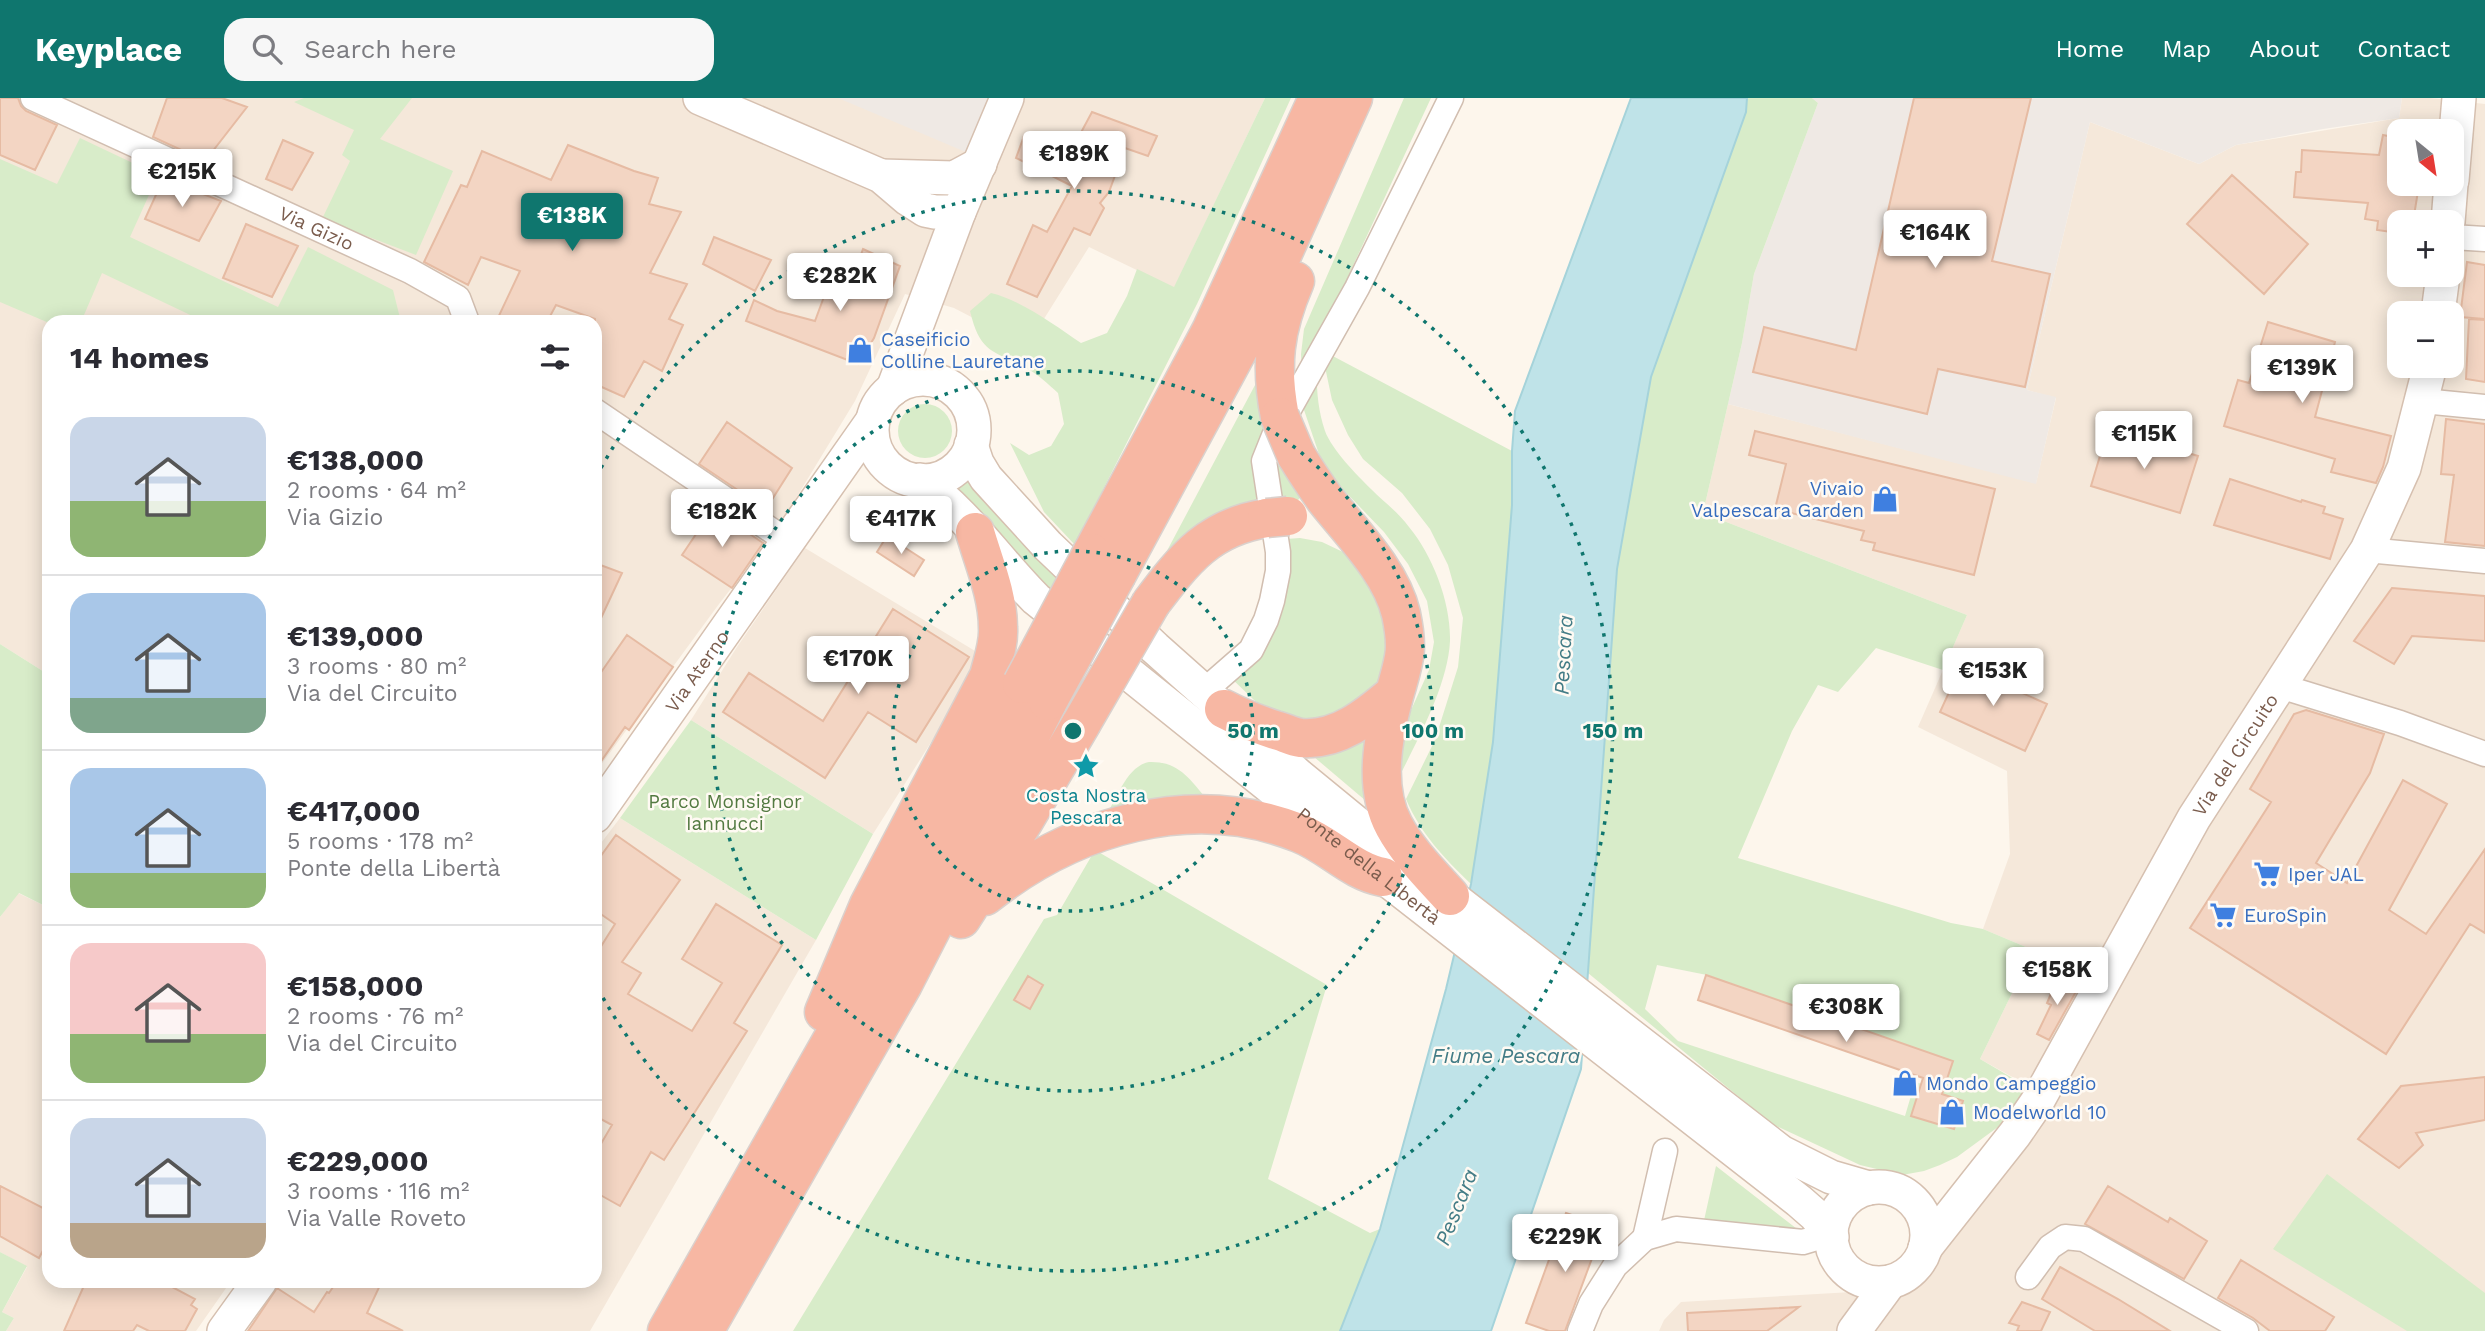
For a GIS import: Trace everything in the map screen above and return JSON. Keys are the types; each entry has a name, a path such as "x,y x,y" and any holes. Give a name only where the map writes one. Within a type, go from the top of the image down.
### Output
{"highway":[{"path":"1105,563 1318,98"},
{"path":"667,1331 890,938 1035,693 1105,563 1245,337 1353,98"},
{"path":"1306,202 1312,243 1293,287 1278,330 1275,349 1275,388 1280,417 1296,455 1384,576 1400,610 1406,650 1405,663 1394,695 1383,749 1381,769 1385,798 1390,817 1402,839 1450,896"},
{"path":"833,1105 872,1079 965,912 1022,824 1152,603 1179,565 1204,542 1227,528 1246,521 1278,517 1322,524 1358,539"},
{"path":"786,1121 786,1085 827,1005 869,905 989,676 999,628 996,607 975,532"},
{"path":"704,1331 903,984 1035,693"},
{"path":"1214,700 1244,720 1301,738 1339,732 1362,720 1394,695"},
{"path":"965,912 1023,867 1093,835 1126,824 1187,813 1231,816 1348,843 1358,870 1383,877"}],"main road":[{"path":"701,98 897,184 944,190 950,194 960,212"},
{"path":"929,294 927,325 931,348 953,388 964,399 974,429 971,445 964,459 953,471 937,478 920,480 896,473 886,465 875,448 873,420 880,402 893,388 960,212 1007,98"},
{"path":"2457,119 2459,98"},
{"path":"897,184 954,178 980,164"},
{"path":"897,184 942,259"},
{"name":"Via del Circuito","path":"1925,1248 2015,1134 2057,1070 2194,818 2367,550 2404,468 2428,378"},
{"path":"893,388 912,380 933,379 953,388"},
{"name":"Via Aterno","path":"602,806 873,420"},
{"name":"Ponte della Libertà","path":"971,445 986,478 1048,546 1214,700 1348,843"},
{"name":"Via Aterno","path":"792,534 848,484 886,465"},
{"name":"Ponte della Libertà","path":"920,480 951,503 1008,571 1036,599 1348,843 1450,896 1733,1133 1830,1230"},
{"name":"Ponte della Libertà","path":"1383,877 1733,1133 1781,1152 1804,1166 1831,1177 1869,1188"},
{"name":"Via del Circuito","path":"1910,1198 1946,1188 1978,1167 2015,1134"},
{"path":"1854,1331 1890,1282 1912,1269 1925,1248 1927,1234 1919,1208 1910,1198 1888,1187 1869,1188 1848,1199 1840,1208 1830,1230 1838,1259 1854,1275 1865,1281 1890,1282"},
{"path":"1838,1331 1854,1275"},
{"path":"224,1331 255,1288"}],"street":[{"name":"Via Gizio","path":"33,98 410,271 458,298 464,315"},
{"path":"1214,700 1251,650 1272,601 1278,571 1278,552 1264,461 1274,436 1357,288 1451,98"},
{"path":"2464,237 2485,239"},
{"path":"2423,401 2485,407"},
{"path":"602,415 792,534"},
{"path":"2367,550 2485,561"},
{"path":"2281,683 2293,690 2400,723 2485,754"},
{"path":"1645,1238 1665,1151"},
{"path":"1580,1331 1591,1304 1615,1266 1645,1238 1676,1229 1803,1242 1830,1230"},
{"path":"2028,1277 2050,1247 2065,1237 2084,1239 2246,1331"}],"shaded area":[{"path":"0,98 1265,98 1174,288 1089,247 1027,346 954,308 905,294 855,401 776,531 602,763 602,315 42,315 42,671 0,644"},
{"path":"838,98 988,98 968,153"},
{"path":"1812,98 2402,98 2399,118 2236,145 2199,164 2090,122 2027,390 2056,397 2036,484 1728,404 1754,274 1818,103"},
{"path":"2402,98 2485,104 2485,1331 1659,1331 1664,1320 1681,1302 1904,1289 2050,1113 2025,1084 1980,1059 2033,950 1983,929 2010,854 2007,771 1918,727 1967,615 1703,513 1728,404 2036,483 2056,398 2027,390 2090,122 2199,164 2236,145 2387,120 2387,196 2464,196 2464,119 2393,119 2399,118"},
{"path":"805,548 985,657 873,834 691,720"},
{"path":"620,818 816,940 590,1331 248,1331 278,1288 602,1288 602,842"},
{"path":"18,893 42,905 42,1288 226,1288 196,1331 6,1331 14,1318 2,1312 27,1267 0,1252 0,917"}],"green space":[{"path":"304,98 412,98 380,139 453,171 416,255 322,219 350,161 342,155 354,130 294,102"},
{"path":"1265,98 1291,98 1197,304 1075,545 1044,512 1010,443 1029,455 1051,446 1064,424 1058,393 1030,370 996,353 983,343 970,311 991,293 1002,296 1026,307 1081,343 1107,333 1127,296 1137,269 1174,287"},
{"path":"1404,98 1431,98 1318,341 1317,364 1319,409 1328,438 1352,470 1401,517 1418,539 1439,581 1450,626 1448,658 1437,696 1395,785 1403,728 1429,670 1434,642 1427,601 1408,564 1384,532 1333,479 1319,454 1303,407 1301,354 1304,329"},
{"path":"1747,98 1812,98 1818,103 1754,274 1742,343 1703,513 1967,615 1943,670 1876,648 1838,692 1818,685 1792,731 1738,858 1951,923 1983,929 2033,950 1980,1059 2028,1087 2016,1107 1998,1127 1957,1157 1924,1171 1902,1175 1860,1165 1772,1124 1588,973 1617,569 1651,377 1746,112","holes":["1657,965 1707,975 1953,1061 1943,1090 1915,1082 1905,1116 1678,1041 1645,1009"]},
{"path":"80,138 158,175 130,237 278,307 308,247 393,290 399,315 190,315 102,273 84,315 42,315 42,320 0,302 0,159 57,184"},
{"path":"1329,354 1512,451 1512,505 1493,742 1471,884 1426,834 1406,799 1435,740 1458,667 1463,618 1448,565 1430,529 1402,493 1363,459 1348,435 1332,400 1325,367"},
{"path":"1263,370 1302,495 1289,512 1143,596"},
{"path":"925,404 944,412 952,431 944,450 925,458 906,450 898,431 906,412"},
{"path":"971,467 1064,584 1057,599 950,483 963,477"},
{"path":"1300,538 1322,542 1343,552 1372,581 1390,626 1382,679 1372,692 1327,720 1280,719 1254,700 1229,676 1272,635 1282,610 1286,539"},
{"path":"0,644 42,671 42,904 19,893 0,917"},
{"name":"Parco Monsignor Iannucci","path":"691,720 873,834 816,940 620,818"},
{"path":"1366,735 1379,812 1307,751"},
{"path":"1149,762 1167,764 1181,771 1204,796 1167,797 1108,812 1129,775"},
{"path":"1095,850 1327,985 1268,1179 1370,1233 1380,1229 1340,1331 793,1331 1044,919 1057,915"},
{"path":"1716,1166 1801,1232 1703,1225"},
{"path":"2327,1174 2485,1293 2485,1331 2407,1331 2273,1249"},
{"path":"0,1252 27,1266 2,1312 14,1318 6,1331 0,1331"}],"water":[{"name":"Fiume Pescara","path":"1631,98 1747,98 1746,112 1651,377 1617,569 1581,1069 1491,1331 1340,1331 1380,1229 1446,989 1471,884 1493,742 1512,505 1515,411"}],"building":[{"path":"0,98 18,98 26,111 57,125 35,170 0,155"},
{"path":"167,98 222,98 247,107 205,161 153,137"},
{"path":"1914,98 2031,98 1992,261 2050,274 2025,387 1938,369 1927,414 1753,372 1764,327 1856,350"},
{"path":"1092,112 1157,136 1148,156 1125,148 1109,192 1100,203 1104,208 1090,235 1074,228 1037,297 1007,284 1033,225 1047,232 1072,186 1016,158 1024,136 1069,155"},
{"path":"2383,135 2387,136 2387,196 2417,196 2415,210 2387,210 2387,231 2377,230 2378,221 2365,219 2368,203 2294,197 2296,172 2301,172 2302,150 2379,155"},
{"path":"283,140 313,153 292,190 266,179"},
{"path":"568,145 658,178 649,204 681,212 650,273 687,284 669,319 683,325 662,371 644,361 624,397 602,387 602,315 584,315 556,305 551,315 499,315 520,271 481,257 468,285 424,262 461,185 467,187 482,151 551,180"},
{"path":"165,175 186,185 185,187 221,201 199,241 145,219"},
{"path":"2232,175 2308,244 2264,294 2187,224"},
{"path":"246,224 298,246 272,297 223,278"},
{"path":"714,237 771,260 755,291 703,264"},
{"path":"863,249 900,266 874,338 858,364 746,321 754,300 777,311 815,321 825,294 844,302"},
{"path":"2467,262 2485,265 2485,319 2464,317"},
{"path":"2469,319 2485,320 2485,382 2466,379"},
{"path":"2268,322 2335,342 2315,417 2391,436 2376,483 2331,472 2335,459 2224,426 2238,380 2249,383"},
{"path":"2446,419 2485,424 2485,546 2445,542 2454,475 2441,474"},
{"path":"727,422 792,468 766,509 699,464"},
{"path":"2108,429 2198,456 2180,513 2091,486"},
{"name":"Vivaio Valpescara Garden","path":"1755,431 1995,489 1974,575 1873,550 1875,543 1861,540 1864,531 1775,509 1786,464 1749,455"},
{"path":"2230,479 2325,507 2323,513 2343,519 2330,559 2214,525"},
{"path":"713,509 763,543 732,588 682,555"},
{"path":"887,536 924,560 914,576 877,552"},
{"path":"602,566 622,573 602,616"},
{"path":"2392,588 2485,596 2485,641 2412,636 2394,664 2354,641"},
{"path":"893,609 969,657 916,742 868,712 825,778 723,712 749,673 823,721"},
{"path":"627,635 673,667 629,730 625,727 602,760 602,671"},
{"path":"1961,666 2047,704 2025,751 1940,712"},
{"path":"2306,710 2384,734 2370,773 2316,863 2347,883 2403,780 2447,804 2389,910 2426,934 2485,849 2485,933 2470,924 2386,1054 2190,928 2271,802 2250,789 2294,714"},
{"path":"616,835 680,880 622,962 641,973 628,994 692,1031 722,983 682,959 716,904 782,945 734,1023 747,1031 664,1160 651,1152 620,1206 602,1196 602,1142 612,1125 602,1120 602,945 615,924 602,915 602,854"},
{"path":"1706,975 1953,1061 1942,1094 1963,1101 1954,1129 1911,1116 1923,1078 1698,1000"},
{"path":"1028,976 1043,985 1030,1009 1014,1000"},
{"path":"2057,979 2078,988 2049,1040 2037,1034 2051,1005 2047,1003"},
{"path":"2485,1077 2485,1120 2416,1133 2423,1145 2399,1168 2358,1139 2401,1086"},
{"path":"0,1186 42,1207 42,1252 39,1258 0,1236"},
{"path":"2108,1186 2168,1222 2170,1218 2207,1241 2184,1279 2085,1224"},
{"path":"1566,1213 1604,1226 1565,1331 1549,1331 1526,1323"},
{"path":"2241,1260 2334,1317 2325,1331 2270,1331 2218,1298"},
{"path":"2060,1267 2170,1331 2095,1331 2042,1299"},
{"path":"83,1288 174,1288 195,1299 191,1305 197,1309 185,1331 149,1331 137,1325 133,1331 64,1331"},
{"path":"277,1288 314,1312 327,1292 332,1288 379,1288 367,1313 403,1331 248,1331"},
{"path":"2022,1302 2050,1312 2041,1331 2017,1331 2019,1326 2009,1323"},
{"path":"1799,1307 1767,1331 1688,1331 1687,1313"}],"place":[{"name":"Caseificio Colline Lauretane","path":"860,350"},
{"name":"Vivaio Valpescara Garden","path":"1885,499"},
{"name":"Costa Nostra Pescara","path":"1086,766"},
{"name":"Iper JAL","path":"2267,874"},
{"name":"EuroSpin","path":"2223,915"},
{"name":"Mondo Campeggio","path":"1905,1083"},
{"name":"Modelworld 10","path":"1952,1112"}],"water label":[{"name":"Pescara","path":"1563,655"},
{"name":"Pescara","path":"1456,1207"}]}
